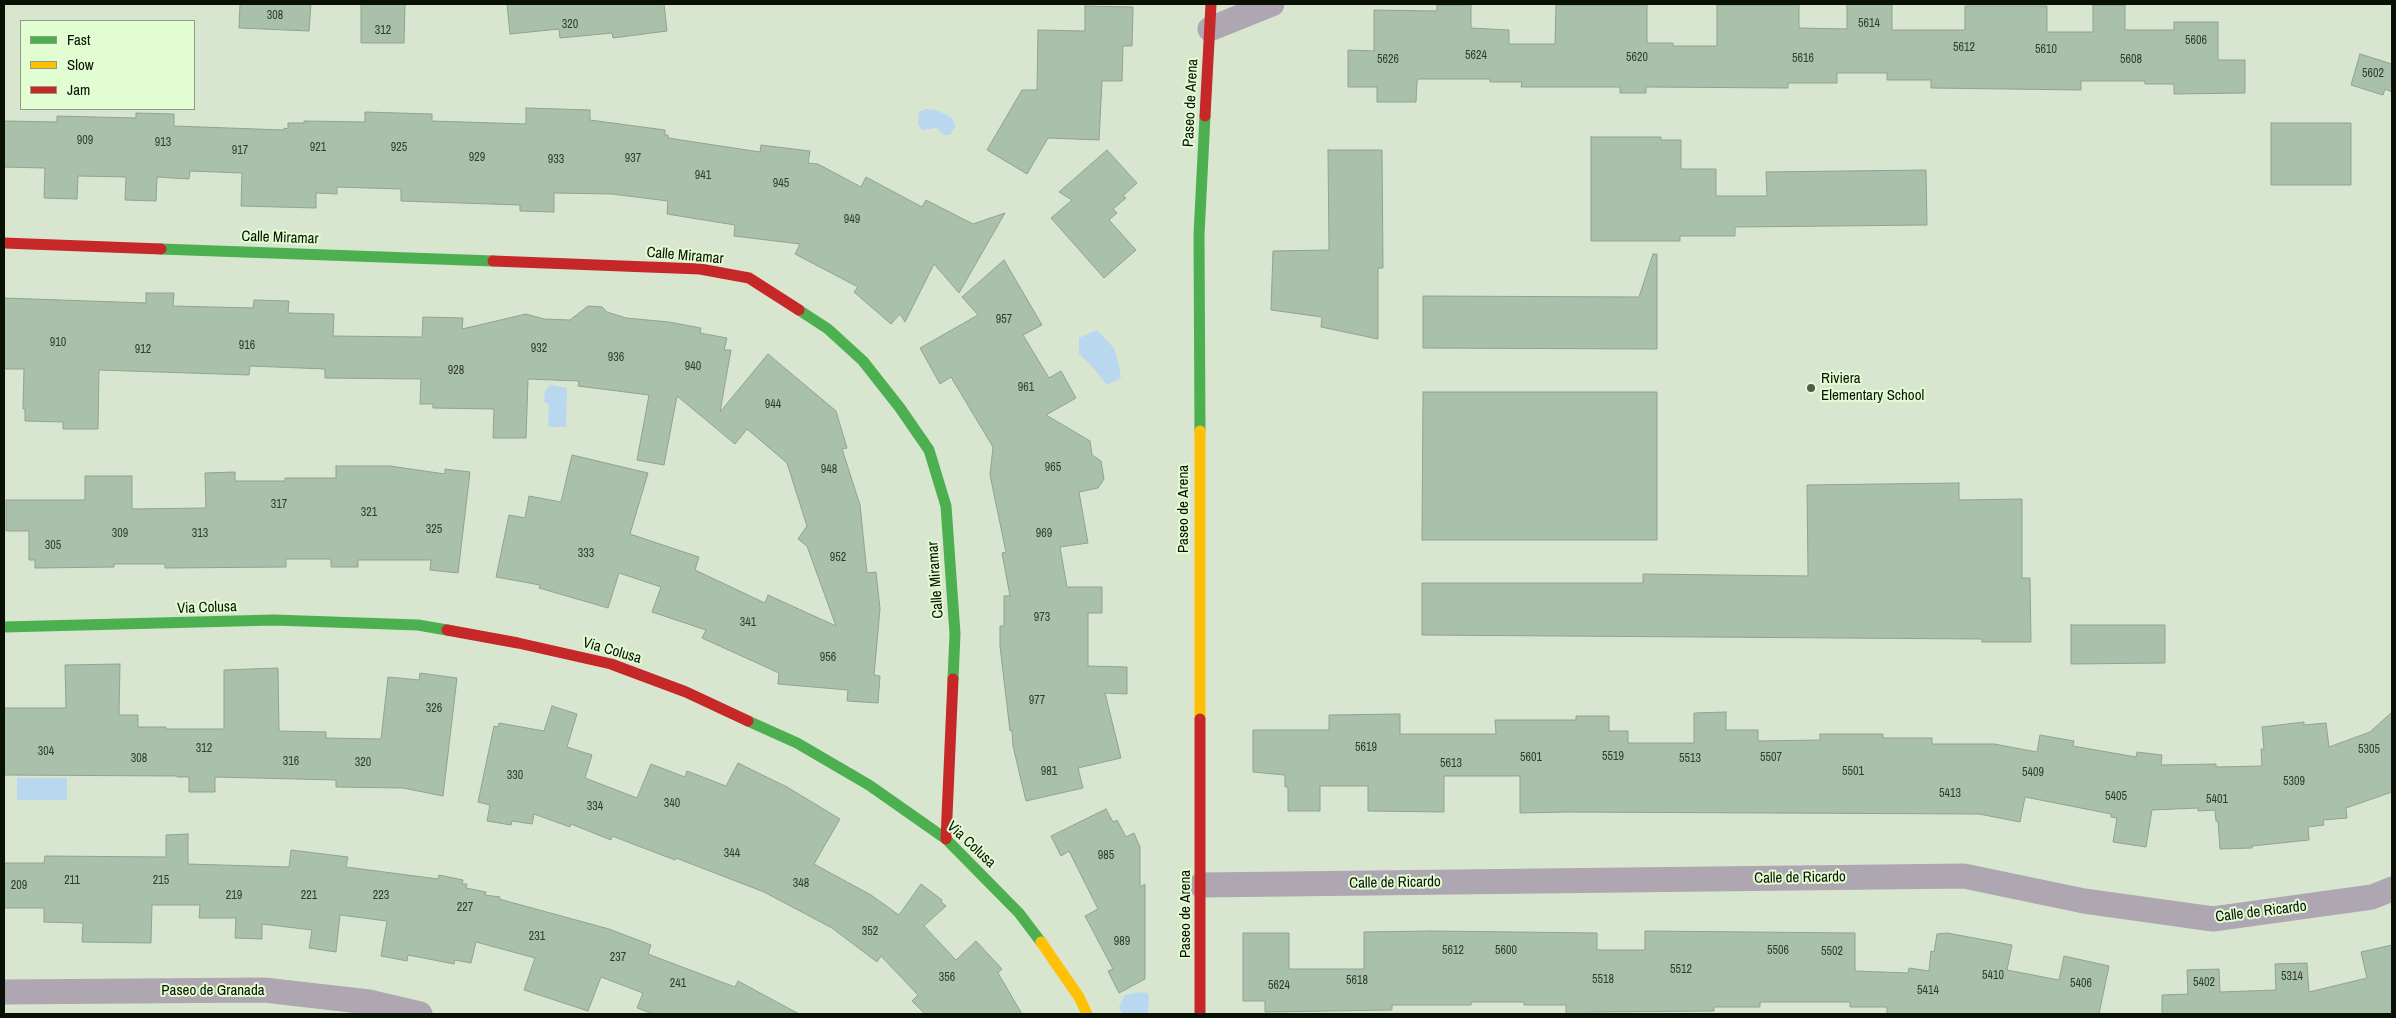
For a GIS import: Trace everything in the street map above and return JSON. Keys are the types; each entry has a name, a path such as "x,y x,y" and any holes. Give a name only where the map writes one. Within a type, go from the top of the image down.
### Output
{"street":[{"name":"Paseo de Arena","path":"1200,1014 1199,235 1210,4"},
{"path":"1210,29 1272,4"},
{"name":"Calle Miramar","path":"4,243 700,269 749,278 828,329 863,361 900,408 929,450 946,506 955,634 946,839"},
{"name":"Via Colusa","path":"4,627 274,620 418,625 611,664 686,692 797,743 869,785 946,839 1019,913 1052,956 1079,997 1086,1014"},
{"name":"Calle de Ricardo","path":"1201,885 1964,876 2084,901 2213,919 2372,898 2392,889"},
{"name":"Paseo de Granada","path":"4,992 264,990 369,1002 420,1014"}],"water":[{"path":"926,109 936,110 951,117 956,126 950,135 944,135 936,128 922,130 918,124 919,112"},
{"path":"1097,330 1114,348 1119,365 1121,378 1107,385 1079,354 1079,338"},
{"path":"550,385 567,388 566,427 548,427 549,405 544,401 545,391"},
{"path":"17,778 67,778 67,800 17,800"},
{"path":"1141,992 1147,993 1149,996 1148,1014 1123,1014 1119,1007 1125,995"}],"building":[{"path":"240,4 311,4 309,31 239,28"},
{"path":"361,4 405,4 404,43 361,43"},
{"path":"507,4 664,4 667,31 613,38 612,33 560,38 559,29 510,34"},
{"path":"1847,4 1892,4 1892,30 1965,30 1965,6 2047,6 2047,32 2093,32 2093,5 2125,5 2125,30 2174,30 2174,22 2218,22 2218,60 2245,60 2245,93 2174,94 2174,84 2145,84 2145,81 2081,81 2081,90 1931,88 1931,80 1887,80 1887,73 1837,73 1837,83 1788,83 1788,88 1646,87 1646,93 1620,93 1620,87 1521,87 1522,82 1490,82 1490,79 1419,79 1417,81 1416,102 1377,102 1377,87 1348,87 1348,50 1374,51 1374,10 1437,11 1437,5 1471,5 1471,28 1509,30 1509,44 1555,44 1556,5 1647,5 1647,43 1673,43 1673,46 1717,46 1717,5 1799,5 1799,28 1847,29"},
{"path":"1085,6 1133,7 1132,46 1123,46 1122,81 1102,81 1099,140 1048,138 1027,174 987,150 1022,90 1037,90 1038,30 1085,31"},
{"path":"2360,54 2392,64 2392,92 2385,89 2383,95 2351,85"},
{"path":"526,108 590,110 590,120 665,130 665,135 668,135 668,138 760,152 761,145 810,151 808,163 818,164 861,187 866,177 922,207 926,200 973,224 1005,213 959,293 934,264 905,322 900,314 891,324 854,292 858,287 795,254 800,244 734,236 735,225 667,214 668,201 612,194 554,193 554,212 520,211 520,205 401,201 401,189 337,187 337,194 316,193 316,208 241,206 242,173 190,171 189,179 157,177 156,201 125,200 126,177 78,176 77,199 44,198 45,168 4,167 4,121 57,122 57,116 136,118 136,113 174,114 174,126 284,130 284,128 288,129 288,123 304,123 304,121 365,122 365,112 432,114 432,121 526,124"},
{"path":"2271,123 2351,123 2351,185 2271,185"},
{"path":"1591,137 1661,137 1661,140 1681,140 1681,169 1716,169 1716,196 1767,196 1766,172 1926,170 1927,225 1735,227 1735,236 1680,236 1680,241 1591,241"},
{"path":"1107,150 1137,183 1123,196 1126,198 1113,209 1117,213 1109,220 1136,250 1104,278 1051,218 1072,200 1059,192"},
{"path":"1328,150 1382,150 1383,268 1378,268 1378,339 1321,327 1322,317 1271,310 1273,251 1329,250"},
{"path":"1653,254 1657,254 1657,349 1423,348 1423,296 1639,297"},
{"path":"1004,260 1042,325 1023,335 1049,378 1061,371 1076,398 1046,415 1090,441 1092,455 1101,461 1104,479 1098,488 1079,492 1088,543 1060,547 1067,587 1102,587 1102,613 1088,613 1088,666 1127,667 1127,694 1105,693 1121,758 1078,768 1083,788 1026,801 1013,746 1012,730 1010,731 1000,646 1000,626 1004,626 1004,596 1010,596 1002,553 1006,552 990,475 993,447 951,377 940,384 920,348 978,315 962,297"},
{"path":"146,293 174,293 173,306 253,308 254,300 289,301 288,313 334,314 333,336 422,337 423,317 463,318 462,329 526,314 544,319 570,320 588,306 602,307 607,312 626,318 669,322 701,328 700,333 727,338 724,350 731,350 720,412 768,354 836,411 847,448 842,449 860,505 867,573 876,572 880,609 874,675 880,676 878,703 847,701 848,690 778,684 779,673 702,638 706,630 652,612 661,587 619,573 608,608 539,588 540,585 496,577 509,515 525,518 529,496 561,502 572,455 648,473 630,534 699,557 695,570 765,603 768,595 836,626 807,546 798,539 807,526 787,463 747,429 735,444 677,396 664,465 637,460 649,395 578,386 579,381 528,379 526,438 493,438 494,409 433,408 433,404 420,404 421,379 325,378 325,369 250,366 249,375 99,370 98,429 63,429 63,422 25,421 25,409 23,409 24,369 4,369 4,298 146,303"},
{"path":"1423,392 1657,392 1657,540 1422,540"},
{"path":"336,466 390,466 445,474 445,469 470,472 458,573 430,570 431,560 358,560 358,567 331,567 331,559 286,559 286,567 165,568 165,564 114,564 114,567 35,568 35,560 29,560 29,531 6,531 6,500 85,500 85,476 132,476 132,509 206,508 205,473 235,472 235,481 285,481 285,478 336,478"},
{"path":"1959,483 1959,500 2022,499 2022,578 2030,578 2031,642 1982,642 1982,639 1422,635 1422,583 1643,583 1643,574 1808,576 1807,485"},
{"path":"2071,625 2165,625 2165,663 2071,664"},
{"path":"120,664 119,715 138,715 138,727 224,729 224,670 278,668 279,731 326,732 326,738 381,739 388,677 419,680 420,673 457,678 443,796 403,788 336,787 336,780 215,777 215,792 189,792 189,777 4,775 4,708 66,708 65,665"},
{"path":"552,706 577,714 567,747 592,755 585,778 637,798 651,764 685,777 687,771 726,786 738,763 787,787 840,819 814,864 871,895 899,915 921,884 942,900 941,902 946,906 924,926 956,960 976,941 1002,969 998,973 1022,1014 925,1014 912,1001 918,995 881,956 877,962 832,928 764,892 612,836 611,840 571,824 570,827 534,814 532,824 512,821 511,825 487,821 490,805 478,802 494,726 498,727 499,723 544,731"},
{"path":"1726,712 1726,730 1758,730 1758,741 1820,740 1820,734 1883,734 1883,738 1932,738 1932,744 1994,744 2037,752 2040,735 2074,741 2073,746 2136,757 2137,752 2162,755 2161,765 2216,764 2216,767 2262,766 2261,749 2264,749 2262,727 2304,722 2304,725 2326,723 2329,747 2370,732 2392,712 2392,792 2346,808 2347,818 2323,820 2324,825 2308,827 2309,840 2252,846 2252,848 2220,849 2218,821 2216,821 2215,810 2198,811 2198,808 2152,810 2146,847 2113,842 2117,818 2111,817 2111,814 2025,797 2020,822 1979,814 1520,813 1520,776 1444,776 1444,812 1368,811 1368,786 1320,786 1320,811 1288,811 1288,787 1285,787 1285,775 1253,772 1253,730 1329,730 1329,715 1400,714 1400,734 1496,734 1495,720 1576,720 1576,716 1609,716 1609,731 1628,731 1628,743 1694,743 1694,713"},
{"path":"1106,809 1113,822 1117,820 1126,837 1134,833 1140,847 1140,887 1145,884 1145,979 1119,993 1108,971 1113,969 1085,916 1098,909 1069,851 1061,856 1051,836"},
{"path":"188,834 188,864 289,867 291,850 348,857 346,867 438,879 439,875 463,880 462,884 467,884 466,888 486,892 485,895 500,897 499,899 609,929 651,945 648,954 735,987 738,981 799,1014 653,1014 637,1008 643,993 601,977 588,1011 524,990 535,958 476,942 471,963 455,960 454,964 408,955 407,961 381,956 387,921 340,915 336,952 309,948 312,930 262,924 262,939 235,938 236,918 199,918 200,905 152,905 151,943 82,942 83,923 44,922 44,908 4,908 4,863 44,863 45,856 166,857 166,835"},
{"path":"1645,931 1855,933 1855,971 1908,973 1909,968 1929,971 1931,951 1934,952 1937,934 1947,933 2012,945 2007,970 2059,980 2064,956 2109,966 2099,1014 1887,1014 1887,1007 1850,1007 1850,1002 1760,1002 1760,1007 1714,1007 1714,1011 1592,1012 1592,1014 1566,1014 1566,1005 1524,1005 1524,1002 1471,1002 1471,1005 1392,1005 1392,1010 1265,1012 1265,1001 1243,1001 1243,933 1289,933 1289,969 1364,969 1364,932 1597,933 1597,950 1645,950"},
{"path":"2392,945 2392,1014 2162,1014 2162,995 2188,994 2187,970 2219,969 2220,992 2276,990 2275,964 2307,963 2309,992 2367,978 2361,952"}],"traffic: fast":[{"path":"1200,431 1199,235 1205,116"},
{"path":"161,249 493,261"},
{"path":"799,310 828,329 863,361 900,408 929,450 946,506 955,634 953,679"},
{"path":"4,627 274,620 418,625 447,630"},
{"path":"748,721 797,743 869,785 946,839 1019,913 1041,942"}],"traffic: slow":[{"path":"1200,431 1200,719"},
{"path":"1041,942 1079,997 1087,1014"}],"traffic: jam":[{"path":"1205,116 1211,4"},
{"path":"4,243 161,249"},
{"path":"493,261 700,269 749,278 799,310"},
{"path":"447,630 518,643 611,664 686,692 748,721"},
{"path":"946,839 953,679"},
{"path":"1200,719 1200,1014"}],"place":[{"name":"Riviera Elementary School","path":"1811,388"}]}
